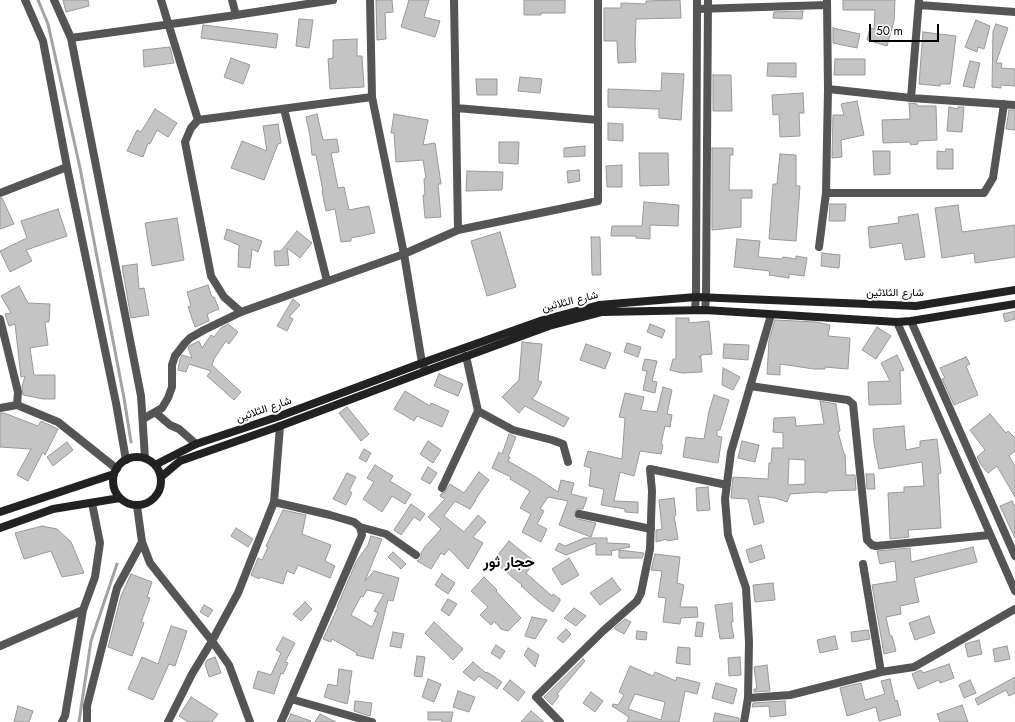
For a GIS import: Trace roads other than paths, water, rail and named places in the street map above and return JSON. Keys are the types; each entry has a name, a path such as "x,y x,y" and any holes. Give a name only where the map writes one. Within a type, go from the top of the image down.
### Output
{"main road":[{"name":"شارع الثلاثين","path":"155,465 196,444 277,417 422,363 544,320 599,305 706,297 916,306 1015,290"},
{"name":"شارع الثلاثين","path":"161,477 180,461 280,426 548,326 602,312 705,310 897,322 1015,304"},
{"path":"0,512 115,472 126,460 138,457 145,458 159,470 161,477 161,488 154,499 149,503 137,506 124,502 114,487 115,472"},
{"path":"0,528 53,509 120,498"}],"street":[{"path":"25,0 43,42 67,167 116,403 126,460"},
{"path":"54,0 71,38 141,396 145,458"},
{"path":"161,0 198,120"},
{"path":"232,0 236,15"},
{"path":"71,38 333,0"},
{"path":"370,0 372,97 404,254 422,363 426,371"},
{"path":"454,0 458,230"},
{"path":"143,419 156,413 162,408 170,394 172,387 172,366 175,356 180,348 190,338 242,312 404,254 458,230 598,201 598,0"},
{"path":"695,310 697,0"},
{"path":"705,310 708,0"},
{"path":"696,9 827,2 828,89 826,193 819,247"},
{"path":"911,98 919,3 1015,12"},
{"path":"828,89 911,98 1015,105"},
{"path":"242,312 224,297 211,276 185,142 191,128 198,120 372,97"},
{"path":"826,193 984,193 992,178 1004,104"},
{"path":"456,108 598,120"},
{"path":"284,109 327,281"},
{"path":"0,193 67,167"},
{"path":"744,722 748,698 750,642 746,588 728,535 725,499 731,452 771,315"},
{"path":"0,319 18,392 17,405"},
{"path":"911,321 1015,556"},
{"path":"897,322 1015,591"},
{"path":"442,488 478,410 466,356"},
{"path":"750,386 848,400 854,404 868,540 872,545 876,546 990,535"},
{"path":"0,408 17,405 58,422 115,472"},
{"path":"478,410 513,430 563,444 568,462"},
{"path":"156,413 170,425 179,429 196,444"},
{"path":"168,722 192,674 238,593 274,502 280,426"},
{"path":"560,722 536,697 603,631 637,601 641,593 649,555 651,528 652,491 650,469 727,485"},
{"path":"274,502 354,522 360,527 386,534 416,555"},
{"path":"62,722 83,610 95,577 100,543 92,503"},
{"path":"137,506 142,542 150,563 212,641 229,665 250,722"},
{"path":"578,514 651,528"},
{"path":"281,722 362,536 360,527"},
{"path":"87,722 87,706 117,588 142,542"},
{"path":"863,564 881,672"},
{"path":"748,698 790,695 881,672 914,667 1015,609"},
{"path":"0,646 83,610"},
{"path":"291,699 372,722"}],"waterway":[{"path":"38,0 48,24 80,168 131,442"},
{"path":"79,722 91,641 117,564"}],"district":[{"name":"حجار ثور","path":"509,563"}]}
